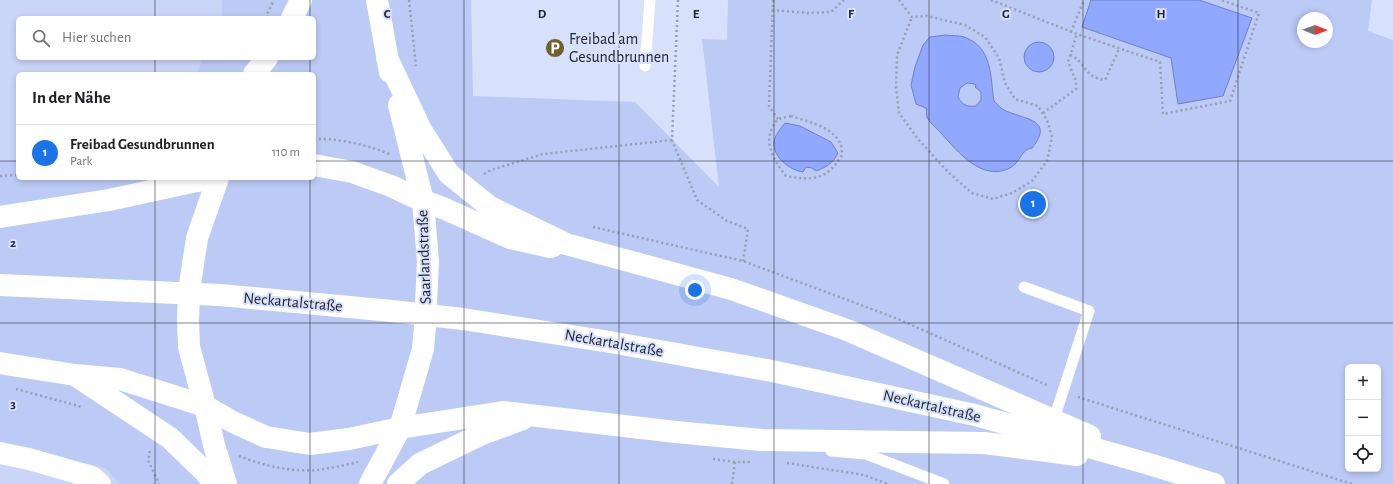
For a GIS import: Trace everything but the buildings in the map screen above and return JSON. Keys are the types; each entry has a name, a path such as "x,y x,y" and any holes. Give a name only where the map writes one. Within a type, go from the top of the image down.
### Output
{"main road":[{"path":"293,16 300,0"},
{"name":"Saarlandstraße","path":"370,484 400,428 422,349 425,326 428,261 423,201 387,58 377,0"},
{"path":"387,58 421,130 449,174 490,207 566,244 731,289 847,330 1054,419 1149,464"},
{"path":"256,72 265,60"},
{"path":"266,72 272,60"},
{"path":"316,165 352,172 391,186 510,238 550,247 566,244"},
{"path":"109,200 138,180"},
{"path":"0,217 109,200 205,180"},
{"path":"217,180 197,238 189,291 188,320 189,347 206,406 214,445 226,484"},
{"name":"Neckartalstraße","path":"0,284 220,295 392,311 463,319 610,342 772,371 975,415 1214,484"},
{"path":"0,363 75,375 120,379 206,406 233,422 266,437 310,444 349,439 400,428 502,412 761,440 984,443 1149,464"},
{"path":"75,375 170,438 204,471 215,484"},
{"path":"398,484 420,464 482,434 530,416"},
{"path":"0,453 29,459 92,477 100,484"}],"lane":[{"path":"645,66 650,0"},
{"path":"1024,287 1089,311 1054,419"},
{"path":"761,440 785,446 866,454 944,484"}],"path":[{"path":"266,16 274,0"},
{"path":"678,0 672,140 697,200 727,221 748,229 743,261 898,319 1062,391 1352,484"},
{"path":"773,0 769,106 778,118"},
{"path":"772,10 807,13 832,12 844,0"},
{"path":"899,0 912,16"},
{"path":"991,0 1076,34 1160,62 1163,114 1230,101 1259,13 1221,0"},
{"path":"1071,32 1084,0"},
{"path":"912,16 926,16 965,25 985,37 999,58 1005,83 1015,99 1038,106 1047,120 1052,137 1047,161 1032,181 1012,193 993,199 972,193 948,172 918,139 899,113 896,87 897,54 912,16"},
{"path":"1043,114 1076,89 1076,81 1068,62 1076,34"},
{"path":"1070,55 1076,57 1087,72 1096,79 1105,80 1119,48"},
{"path":"791,116 832,132 840,143 842,155 835,166 824,176 804,180 786,176 777,164 769,145 770,132 778,118 791,116"},
{"path":"480,176 491,170 543,154 672,140"},
{"path":"0,176 16,175"},
{"path":"14,389 85,408"},
{"path":"712,459 756,463"},
{"path":"732,484 735,462"},
{"path":"785,463 864,475 888,484"}],"shaded area":[{"path":"0,0 222,0 222,16 16,16 16,60 201,60 198,72 16,72 16,160 0,161"},
{"path":"222,0 471,0 473,96 635,102 719,187 702,39 727,40 728,0 1372,0 1368,31 1393,40 1393,484 120,484 105,468 0,443 0,161 16,160 16,180 316,180 316,72 198,72 201,60 316,60 316,16 222,16"},
{"path":"0,443 105,468 120,484 0,484"}],"water":[{"path":"1091,0 1199,0 1252,18 1223,96 1178,104 1171,58 1082,27"},
{"path":"945,35 959,36 973,42 985,55 990,73 994,101 1004,110 1027,118 1038,126 1040,131 1032,148 1025,151 1017,162 1010,168 1000,171 990,171 971,163 929,121 926,108 916,104 911,85 915,67 923,45 930,37","holes":["967,83 975,84 975,87 981,92 981,100 976,106 965,105 958,97 960,88"]},
{"path":"1039,42 1045,43 1053,51 1053,63 1045,71 1039,72 1033,71 1025,63 1024,57 1025,51 1033,43"},
{"path":"785,123 800,126 831,142 838,153 832,162 816,171 812,168 806,167 803,172 793,169 783,162 776,153 774,142 777,134"}],"place":[{"name":"Freibad am Gesundbrunnen","path":"555,48"},
{"name":"Freibad Gesundbrunnen","path":"1033,204"}]}
